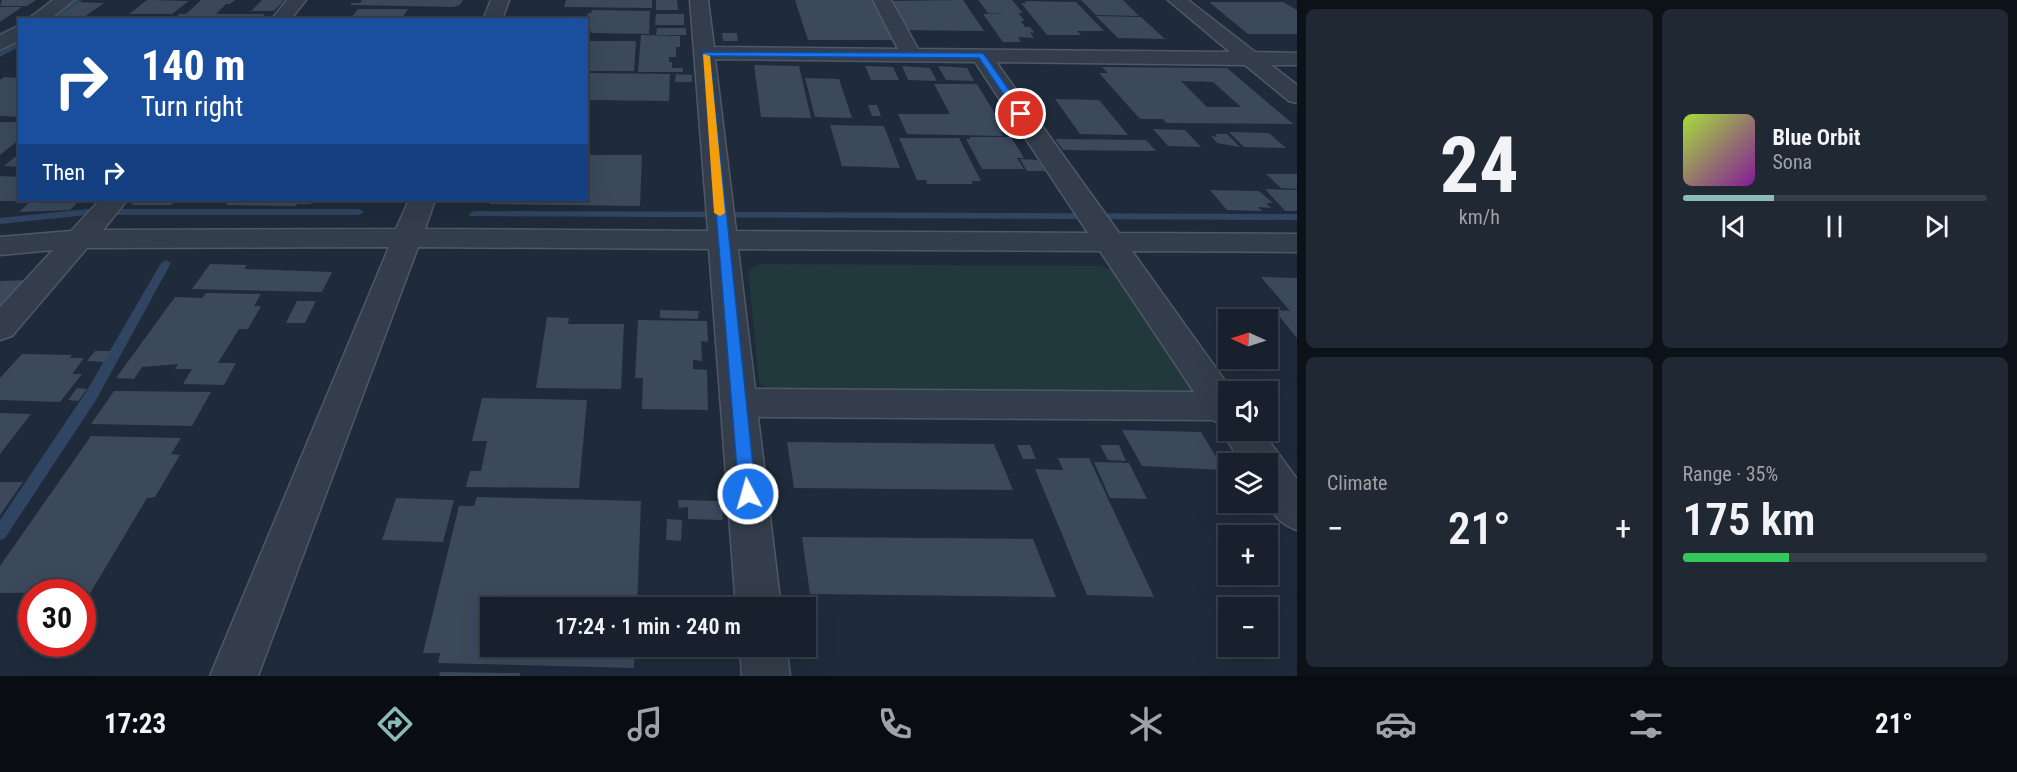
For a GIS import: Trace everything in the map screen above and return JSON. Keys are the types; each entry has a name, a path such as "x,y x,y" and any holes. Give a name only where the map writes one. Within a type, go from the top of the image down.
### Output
{"street":[{"path":"39,18 65,0"},
{"path":"282,18 297,0"},
{"path":"493,18 500,0"},
{"path":"699,0 758,597"},
{"path":"882,0 911,55"},
{"path":"1177,0 1297,96"},
{"path":"6,50 18,34"},
{"path":"706,54 1297,59"},
{"path":"981,56 1218,398"},
{"path":"234,676 422,201"},
{"path":"0,246 100,215 407,238 721,223 1097,224 1297,243"},
{"path":"0,328 100,215"},
{"path":"738,403 1218,417"},
{"path":"1278,484 1297,512"},
{"path":"764,657 766,676"}],"green space":[{"path":"760,264 1101,266 1117,272 1195,389 1186,398 774,393 759,382 748,270"}],"building":[{"path":"2,0 36,0 27,6 0,6"},
{"path":"147,0 189,1 172,14 129,14"},
{"path":"201,0 235,0 226,4 216,14 265,14 262,18 175,18 179,14 186,14"},
{"path":"262,0 284,0 274,11 251,11"},
{"path":"362,0 463,0 460,5 453,7 351,5 351,3 360,3"},
{"path":"566,0 652,0 652,8 564,7"},
{"path":"656,0 677,0 678,10 656,10"},
{"path":"795,0 874,0 897,40 808,40"},
{"path":"963,0 984,31 903,30 888,1"},
{"path":"978,0 1012,0 1023,13 1018,13 1025,21 1021,21 1025,27 1030,27 1035,33 1030,32 1034,38 1018,37 1021,42 1003,42 983,14 1006,13 988,13"},
{"path":"1081,0 1123,0 1139,16 1096,15"},
{"path":"1025,1 1076,2 1104,31 1077,31 1081,35 1047,35 1021,3 1026,3"},
{"path":"79,2 104,3 83,18 57,18"},
{"path":"1209,2 1283,2 1297,10 1297,34 1248,34"},
{"path":"0,7 22,7 0,22"},
{"path":"358,9 408,9 402,18 351,18"},
{"path":"592,10 650,11 649,34 591,33 588,31 587,18 588,13"},
{"path":"656,14 684,14 684,25 655,25"},
{"path":"1096,16 1141,17 1165,39 1118,38"},
{"path":"657,28 686,28 686,35 656,35"},
{"path":"722,33 737,33 738,41 723,41"},
{"path":"641,35 680,36 680,47 676,47 676,57 669,57 669,62 672,62 672,68 683,68 683,72 638,72"},
{"path":"588,41 636,41 634,71 588,71"},
{"path":"754,65 799,66 811,118 761,117"},
{"path":"865,66 893,67 899,80 871,80"},
{"path":"902,66 930,68 937,81 908,80"},
{"path":"938,66 967,68 974,81 946,80"},
{"path":"1102,67 1227,68 1293,124 1166,123 1163,119 1140,119 1099,73 1108,73","holes":["1181,81 1213,82 1241,107 1207,107"]},
{"path":"588,73 670,74 669,101 588,100"},
{"path":"676,74 692,75 692,82 675,82"},
{"path":"4,77 18,78 18,117 0,116 0,80"},
{"path":"805,78 839,79 852,118 815,117"},
{"path":"934,84 977,84 1006,132 1001,132 1003,136 907,134 898,114 950,114"},
{"path":"1055,99 1099,100 1128,135 1080,134"},
{"path":"868,105 877,105 881,116 872,116"},
{"path":"0,122 18,122 18,141 0,155"},
{"path":"830,125 884,126 900,168 842,166"},
{"path":"1153,129 1185,130 1201,147 1168,146"},
{"path":"1229,132 1269,133 1286,148 1244,147"},
{"path":"1215,134 1227,134 1240,147 1217,143 1211,136 1217,137"},
{"path":"970,137 1011,137 1024,158 1017,158 1024,169 982,169 966,139"},
{"path":"899,138 959,138 981,181 971,181 973,184 927,184 926,180 917,180"},
{"path":"1055,139 1146,140 1156,151 1063,150"},
{"path":"18,155 18,167 4,166"},
{"path":"588,155 642,155 640,206 490,204 491,201 588,201"},
{"path":"1020,159 1038,160 1045,171 1027,171"},
{"path":"1266,174 1297,174 1297,189 1281,188"},
{"path":"0,176 18,177 18,200 0,201"},
{"path":"1265,189 1297,190 1297,211 1285,211"},
{"path":"1210,190 1259,191 1273,203 1266,203 1271,208 1258,207 1262,211 1227,210"},
{"path":"31,201 79,201 70,210 19,212"},
{"path":"135,201 175,201 171,205 131,205"},
{"path":"228,201 313,201 311,204 297,204 296,206 226,205"},
{"path":"210,264 247,265 244,269 332,272 322,292 192,289"},
{"path":"1261,277 1297,278 1297,338 1278,315 1278,310 1290,311"},
{"path":"30,280 0,315 0,281"},
{"path":"206,293 261,294 254,306 261,306 248,329 239,329 218,363 236,363 224,385 183,384 192,369 175,369 178,364 142,367 134,379 116,378 175,297 202,298"},
{"path":"297,301 316,301 305,323 286,323"},
{"path":"660,310 699,311 698,319 660,318"},
{"path":"547,317 569,318 568,324 624,324 621,389 536,388"},
{"path":"638,320 707,321 708,342 701,341 702,361 693,360 693,369 707,370 708,410 642,409 643,378 635,378"},
{"path":"95,351 112,351 104,362 87,361"},
{"path":"22,354 72,355 70,358 84,358 72,374 82,374 60,402 0,400 0,378"},
{"path":"77,388 87,389 78,401 68,400"},
{"path":"114,391 211,392 192,426 91,424"},
{"path":"482,398 587,400 579,488 466,487 470,471 481,471 487,441 472,441"},
{"path":"0,413 31,414 0,454"},
{"path":"1122,430 1201,432 1218,460 1218,470 1142,466"},
{"path":"91,436 181,438 171,454 180,455 155,497 147,498 96,583 96,579 18,579 18,593 0,593 0,566"},
{"path":"787,442 994,444 1013,490 794,488"},
{"path":"1017,445 1030,445 1036,459 1023,459"},
{"path":"1100,445 1119,445 1126,461 1108,460"},
{"path":"1058,458 1089,458 1154,597 1087,595 1035,469 1063,470"},
{"path":"1094,462 1129,463 1147,499 1110,498"},
{"path":"0,482 23,482 0,515"},
{"path":"477,497 641,501 637,597 480,597 480,657 634,657 634,668 438,663 440,653 423,653 459,506 474,506"},
{"path":"396,498 454,500 443,542 382,540"},
{"path":"678,500 722,501 723,520 688,519 688,507 679,508"},
{"path":"667,519 682,520 681,541 666,540"},
{"path":"802,537 1033,539 1056,597 810,594"},
{"path":"440,672 520,673 520,676 439,676"}],"waterway":[{"path":"54,18 79,0"},
{"path":"0,55 18,43"},
{"path":"0,221 87,212 359,212"},
{"path":"474,214 1297,217"},
{"path":"0,533 91,396 166,263"}],"slow traffic":[{"path":"706,56 720,213"}],"route":[{"path":"748,494 720,220 706,54 981,56 1021,114"}]}
